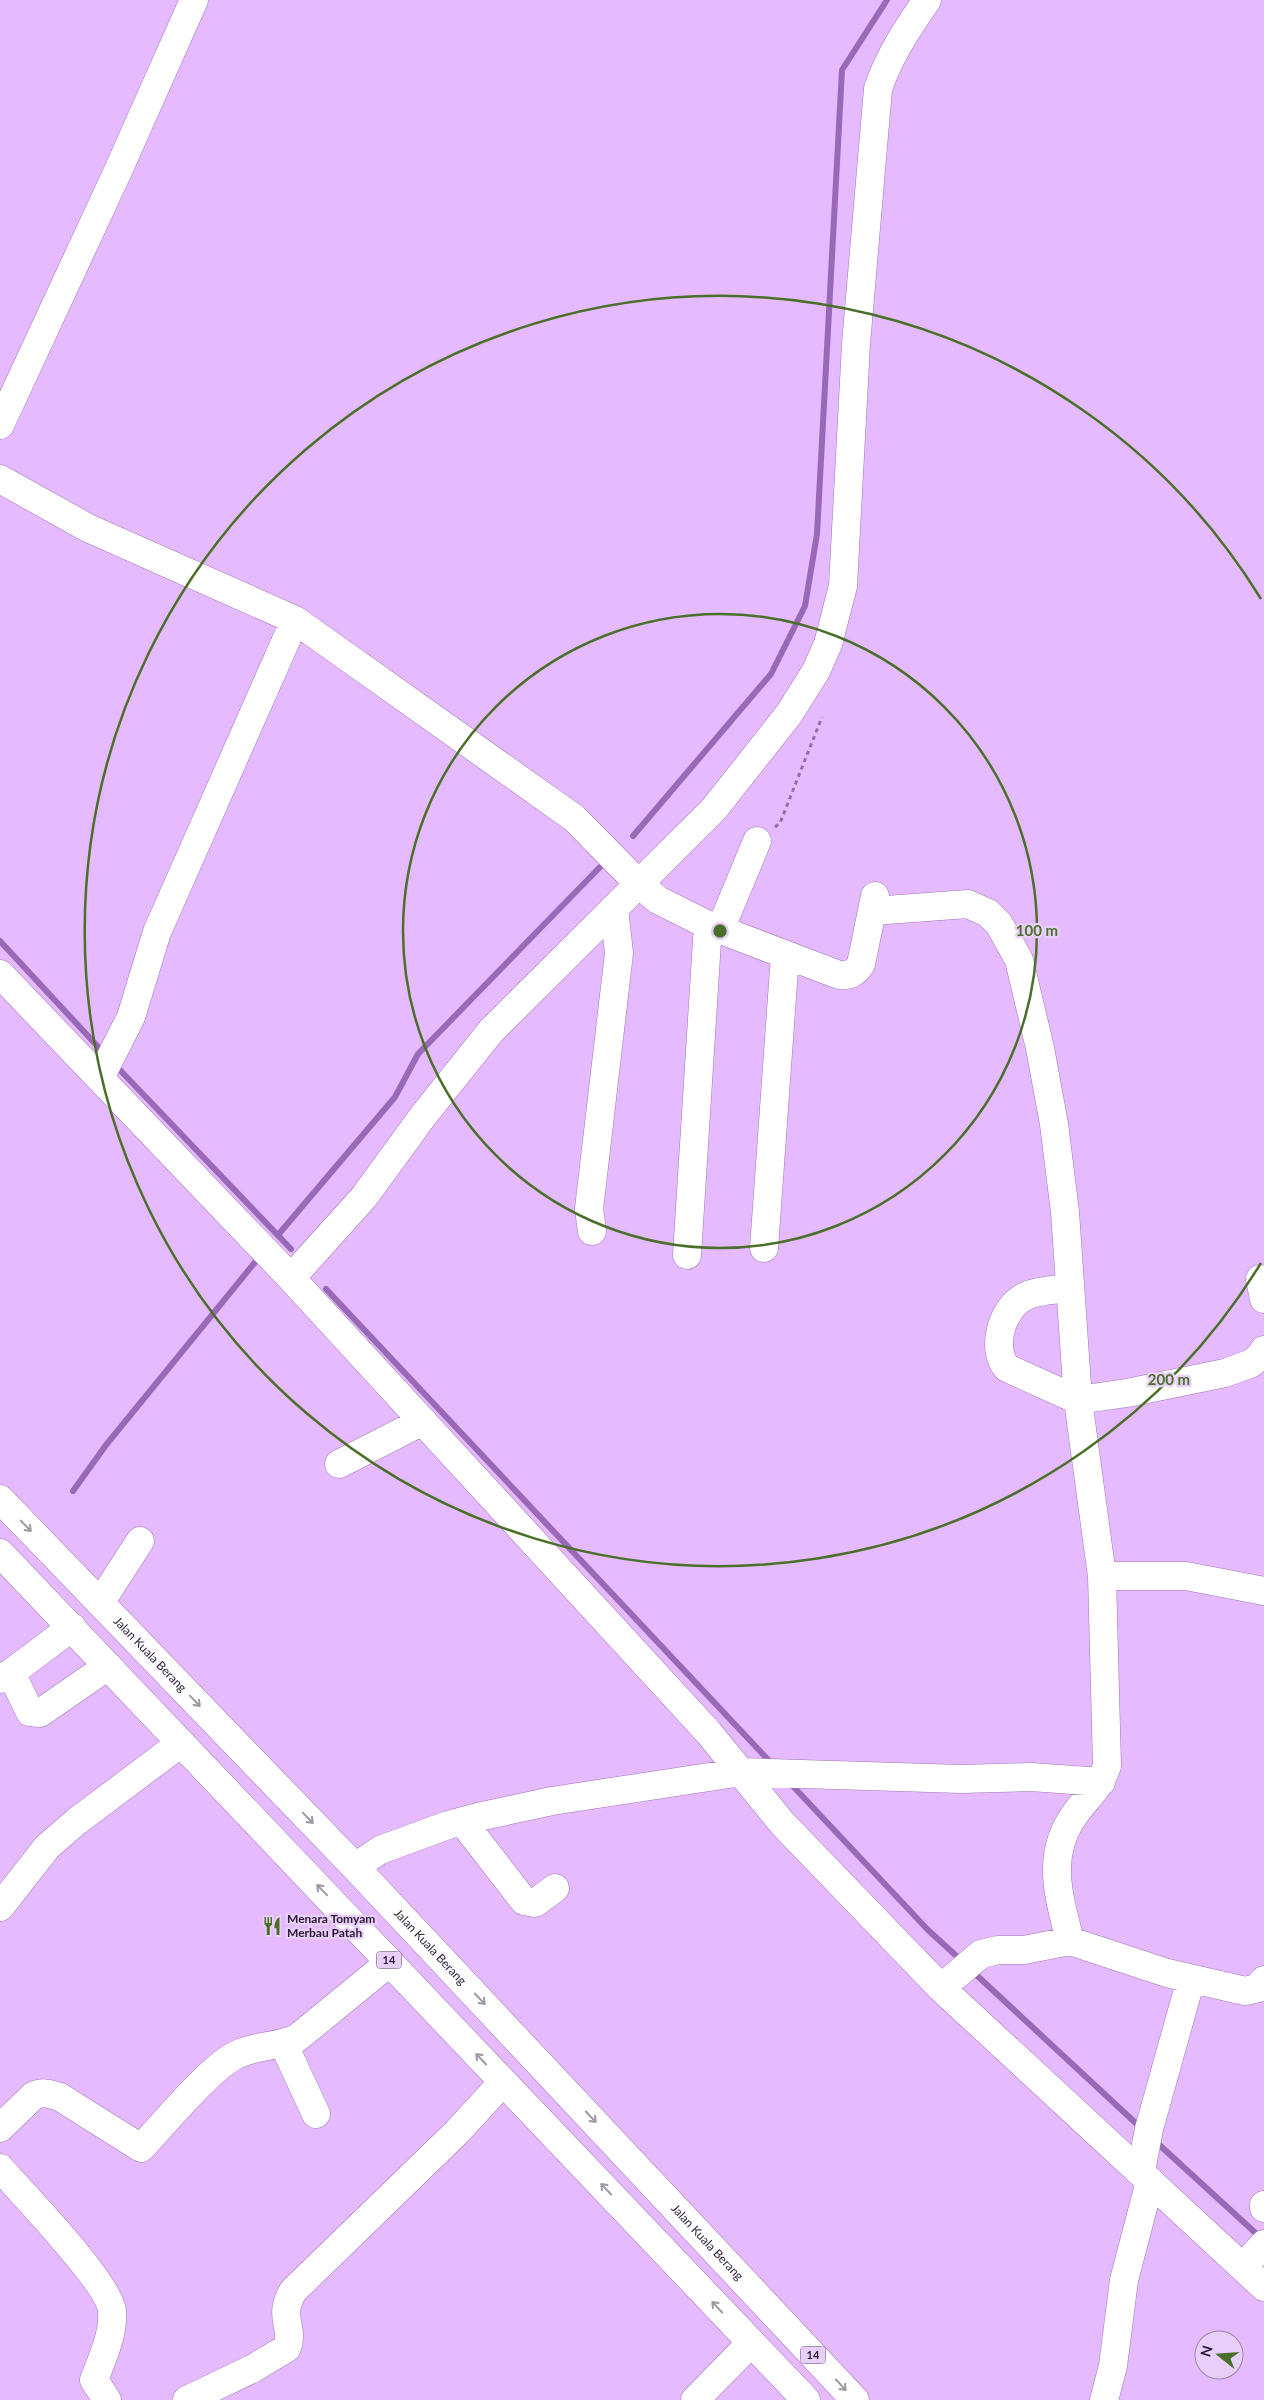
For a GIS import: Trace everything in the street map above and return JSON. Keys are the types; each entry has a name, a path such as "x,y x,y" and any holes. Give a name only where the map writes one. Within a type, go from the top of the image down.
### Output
{"main road":[{"path":"291,1278 364,1197 429,1109 491,1031 714,809 803,694 828,644 844,586 856,344 878,89 886,66 897,44 926,0"},
{"path":"0,425 117,173 190,1"},
{"path":"0,479 88,528 295,620 574,818 638,883 673,909 714,928 839,976 847,976 855,972 864,955 873,903 968,904 988,913 999,924 1019,960 1040,1048 1054,1124 1065,1212 1078,1400 1102,1576 1107,1766 1101,1782 1076,1812 1065,1830 1062,1840 1056,1885 1070,1941"},
{"path":"100,1078 131,1017 157,932 295,620"},
{"path":"687,1255 714,928 757,841"},
{"path":"592,1231 589,1209 619,953 614,908"},
{"path":"764,1248 785,955"},
{"path":"0,974 291,1278 709,1733 749,1772 782,1823 946,1983 1146,2158 1253,2256 1264,2287"},
{"path":"1069,1288 1025,1296 1016,1303 1005,1319 1000,1337 999,1352 1002,1362 1007,1368 1078,1400 1127,1393 1225,1373 1252,1362 1264,1350"},
{"path":"339,1464 423,1421"},
{"name":"Jalan Kuala Berang","path":"0,1499 355,1867 855,2400"},
{"path":"100,1603 140,1541"},
{"name":"14","path":"0,1553 806,2400"},
{"path":"1102,1576 1186,1576 1264,1591"},
{"path":"72,1628 6,1676 30,1712 40,1712 108,1666"},
{"path":"0,1907 47,1847 77,1821 181,1743"},
{"path":"355,1867 380,1850 462,1821 552,1801 749,1772 961,1779 1031,1778 1101,1782"},
{"path":"462,1821 524,1901 535,1903 556,1888"},
{"path":"946,1983 981,1954 998,1950 1024,1950 1070,1941 1167,1973 1245,1991 1258,1988 1264,1980"},
{"path":"0,2128 33,2096 49,2093 60,2097 141,2148 216,2069 237,2054 273,2044 284,2045 317,2023 390,1962"},
{"path":"1104,2400 1113,2366 1124,2280 1146,2158 1191,1979"},
{"path":"284,2045 316,2114"},
{"path":"187,2400 252,2369 287,2348 289,2337 285,2308 293,2291 457,2132 502,2082"},
{"path":"0,2168 85,2264 109,2298 112,2309 110,2332 94,2380 107,2400"},
{"path":"772,2311 786,2347 786,2355 777,2370"},
{"path":"695,2400 751,2342"}],"path":[{"path":"757,841 780,823 822,717"}],"waterway":[{"path":"633,836 771,674 805,606 817,534 842,70 887,0"},
{"path":"278,1235 395,1097 418,1054 601,866"},
{"path":"0,941 102,1051"},
{"path":"118,1068 291,1249"},
{"path":"73,1491 106,1445 256,1261"},
{"path":"326,1289 773,1765"},
{"path":"790,1783 928,1930 962,1961"},
{"path":"971,1970 1141,2128"},
{"path":"1154,2140 1261,2238"}],"place":[{"name":"Menara Tomyam Merbau Patah","path":"272,1926"}]}
